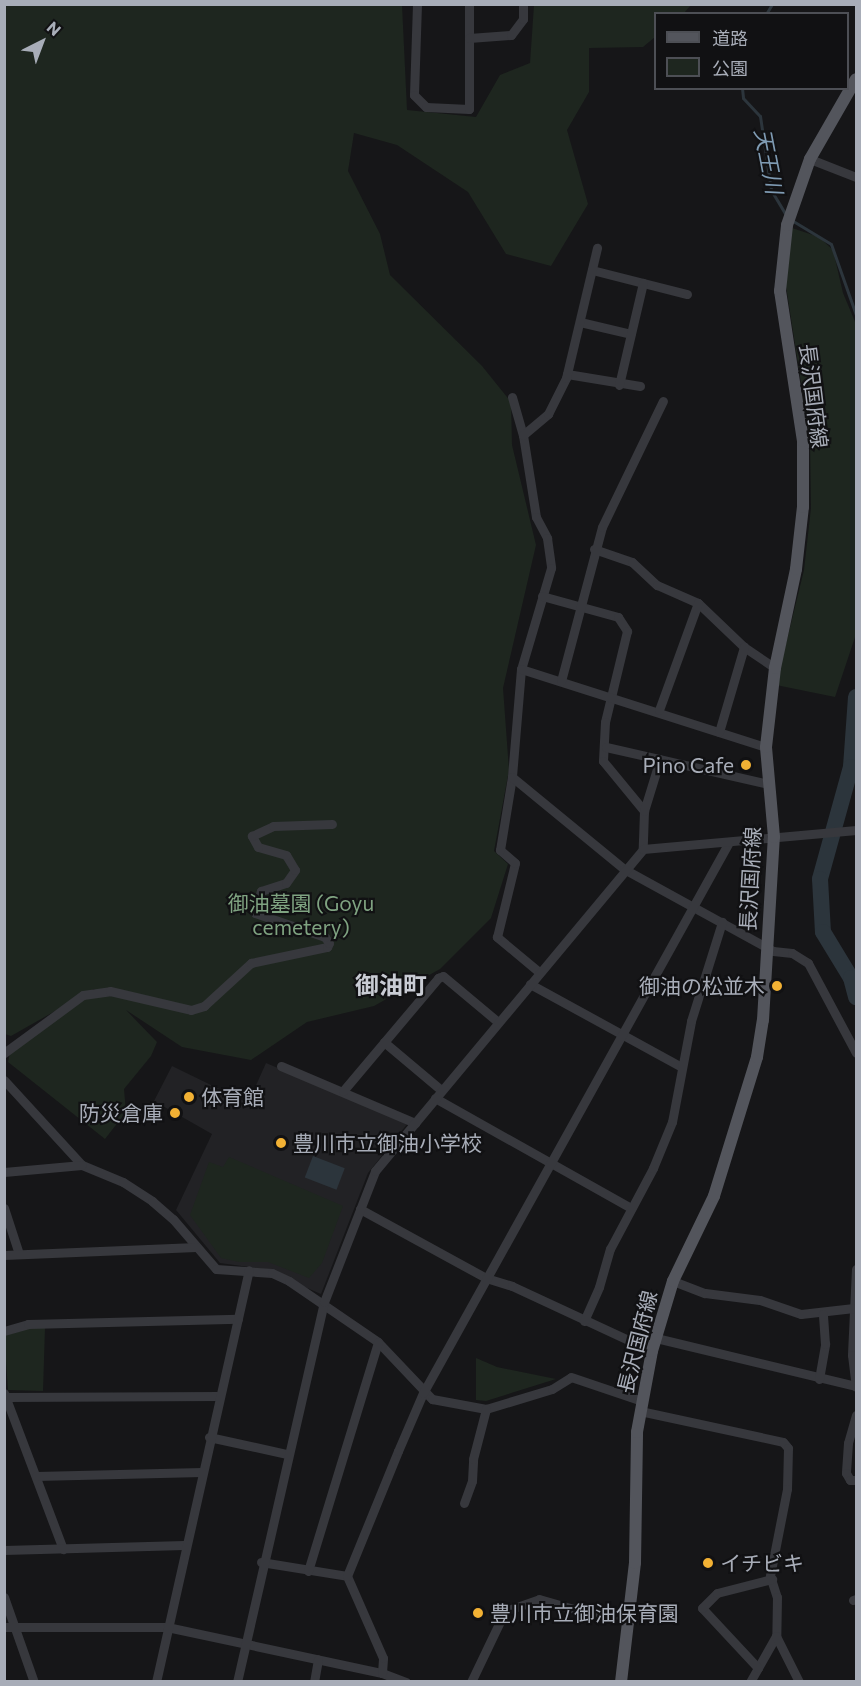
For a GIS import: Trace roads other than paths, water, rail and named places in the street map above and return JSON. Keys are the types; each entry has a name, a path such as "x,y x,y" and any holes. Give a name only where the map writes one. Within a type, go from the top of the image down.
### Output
{"main road":[{"name":"長沢国府線","path":"621,1682 632,1610 641,1406 652,1351 673,1281 714,1196 757,1057 763,1020 774,837 766,747 775,668 796,569 803,507 803,441 780,291 789,220 810,159 856,79"}],"street":[{"path":"417,4 414,95 426,107 469,109 469,4"},
{"path":"469,38 511,35 523,19 523,4"},
{"path":"810,159 856,177"},
{"path":"523,435 548,414 567,374 597,248"},
{"path":"592,270 687,294"},
{"path":"619,385 643,283"},
{"path":"580,322 631,334"},
{"path":"567,374 619,385 640,386"},
{"path":"512,397 523,435 536,517 547,538 551,568 521,669 512,777 500,850 514,863 497,937 539,972"},
{"path":"561,681 594,549 663,401"},
{"path":"594,549 632,562 657,585 698,603 744,646 775,668"},
{"path":"542,596 618,617 627,631 605,722 606,747 603,761 644,811"},
{"path":"659,710 698,603"},
{"path":"719,732 744,646"},
{"path":"521,669 659,710 766,747"},
{"path":"606,747 769,784"},
{"path":"237,1682 261,1562 324,1302 375,1171 624,869 643,849 644,811 660,759"},
{"path":"512,777 624,869 766,944 774,951 792,952 808,963 856,1053"},
{"path":"4,1053 82,995 110,991 191,1010 204,1006 251,963 327,947 329,943 325,937 255,913 261,891 286,883 295,870 286,855 258,847 252,836 273,826 333,824"},
{"path":"643,849 728,844 774,837 856,830"},
{"path":"382,1673 383,1658 347,1576 423,1393 728,844"},
{"path":"584,1321 610,1249 672,1122 680,1066 722,922"},
{"path":"343,1091 443,976 498,1022"},
{"path":"530,984 680,1066"},
{"path":"384,1042 438,1094 549,1163 631,1208"},
{"path":"280,1066 415,1123"},
{"path":"5,1083 82,1165 123,1182 152,1201 216,1269 272,1273 324,1302 378,1342 423,1393 432,1399 486,1409 552,1389 571,1377 641,1406 783,1442 789,1448 787,1489 772,1579 777,1597 776,1636 750,1682"},
{"path":"4,1172 82,1165"},
{"path":"4,1208 18,1254"},
{"path":"360,1209 486,1278 512,1286 652,1351"},
{"path":"4,1255 196,1247"},
{"path":"656,1338 856,1387 852,1355 856,1269"},
{"path":"156,1682 184,1545 249,1270"},
{"path":"673,1281 705,1293 760,1300 801,1314 824,1314 854,1308"},
{"path":"819,1379 825,1344 824,1314"},
{"path":"4,1331 28,1324 238,1319"},
{"path":"308,1571 378,1342"},
{"path":"63,1549 5,1395 219,1396"},
{"path":"464,1503 472,1481 473,1459 486,1409"},
{"path":"856,1415 848,1443 846,1473 850,1480 856,1480"},
{"path":"209,1437 287,1454"},
{"path":"36,1476 202,1472"},
{"path":"4,1550 184,1545"},
{"path":"261,1562 347,1576"},
{"path":"758,1668 702,1608 717,1593 772,1579"},
{"path":"4,1597 34,1682"},
{"path":"471,1682 505,1611 539,1599 577,1610 621,1615 632,1610"},
{"path":"4,1627 167,1627 382,1673 406,1682"},
{"path":"776,1636 799,1682"},
{"path":"314,1682 318,1659"}],"waterway":[{"name":"天王川","path":"767,12 772,4"},
{"name":"天王川","path":"742,90 743,98 760,116 771,190 786,215"},
{"name":"天王川","path":"793,221 831,244 856,315"},
{"path":"856,697 851,767 820,879 823,932 851,978 856,997"}],"place":[{"name":"Pino Cafe","path":"746,765"},
{"name":"御油の松並木","path":"777,986"},
{"name":"体育館","path":"189,1097"},
{"name":"防災倉庫","path":"175,1113"},
{"name":"豊川市立御油小学校","path":"281,1143"},
{"name":"イチビキ","path":"708,1563"},
{"name":"豊川市立御油保育園","path":"478,1613"}],"district":[{"name":"御油町","path":"391,985"}],"park label":[{"name":"御油墓園 (Goyu cemetery)","path":"301,915"}]}
